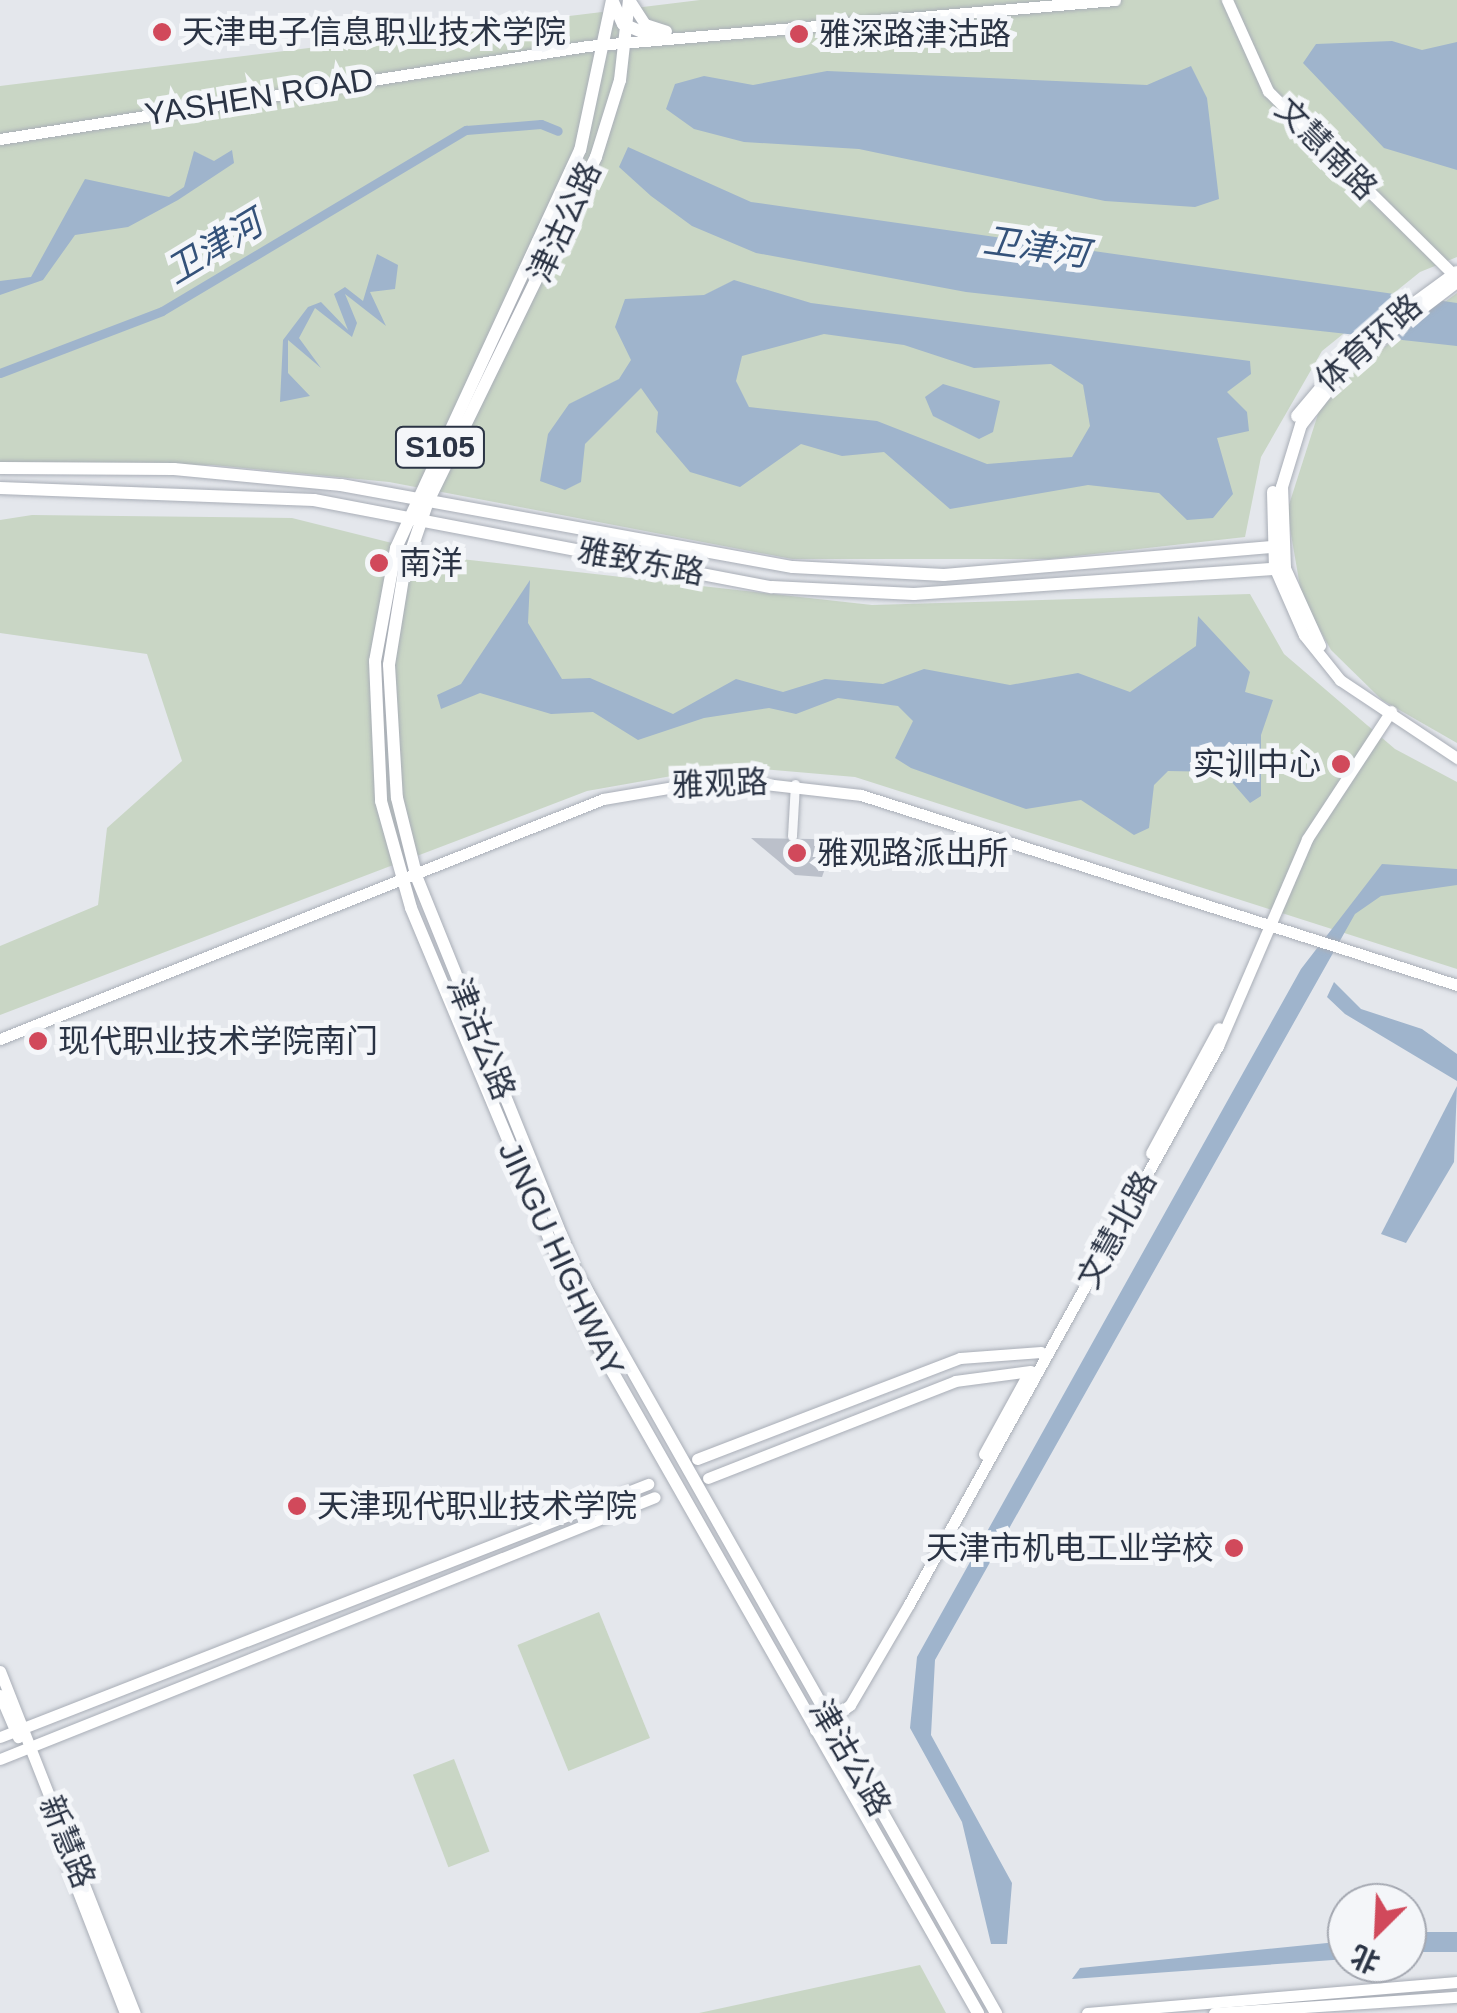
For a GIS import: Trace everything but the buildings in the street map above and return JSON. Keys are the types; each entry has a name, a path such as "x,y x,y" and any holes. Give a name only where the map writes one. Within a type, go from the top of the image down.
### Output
{"main road":[{"path":"612,0 631,35 1115,0"},
{"name":"JINGU HIGHWAY","path":"612,0 608,40 568,180 414,518 378,627 372,723 402,880 571,1295 978,2013"},
{"path":"629,0 645,24 662,35 1028,0"},
{"name":"津沽公路","path":"420,503 596,156 631,35 629,0"},
{"name":"文慧南路","path":"1227,0 1268,91 1456,277"},
{"name":"YASHEN ROAD","path":"0,136 631,35"},
{"name":"体育环路","path":"1456,277 1370,340 1330,382 1292,444 1275,546 1280,569 1314,650 1386,712 1457,758"},
{"name":"雅致东路","path":"0,468 174,469 420,503 671,550 944,575 1275,546"},
{"name":"雅致东路","path":"0,488 196,490 414,518 772,587 914,594 1280,569"},
{"name":"津沽公路","path":"414,518 389,665 390,751 416,875 576,1271 996,2013"},
{"name":"体育环路","path":"1386,712 1457,750"},
{"name":"文慧北路","path":"813,1727 828,1720 848,1697 1226,1014 1302,834 1386,712"},
{"name":"雅观路","path":"0,1041 402,880 623,799 722,784 795,785 860,799 1457,988"},
{"name":"文慧北路","path":"828,1720 909,1604 1170,1134 1265,926"},
{"path":"697,1459 960,1358 1041,1352"},
{"path":"708,1478 955,1381 1030,1371"},
{"path":"0,1737 396,1578 648,1484"},
{"path":"0,1758 655,1497"},
{"name":"新慧路","path":"0,1671 126,2013"},
{"name":"新慧路","path":"0,1694 19,1730"},
{"name":"新慧路","path":"26,1748 135,2013"},
{"path":"1087,2013 1457,1982"},
{"path":"1214,2013 1457,1997"}],"street":[{"path":"792,836 795,785"},
{"path":"582,1506 592,1524"},
{"path":"396,1578 404,1599"},
{"path":"207,1653 214,1674"},
{"path":"74,1707 81,1727"}],"green space":[{"path":"700,0 1457,0 1457,257 1420,272 1322,351 1261,457 1245,537 1050,559 792,559 389,482 213,465 0,463 0,86"},
{"path":"1457,293 1457,743 1382,700 1331,650 1302,598 1287,511 1319,411 1360,365"},
{"path":"32,515 292,518 452,558 872,605 1250,594 1284,654 1395,749 1457,782 1457,969 855,777 728,766 587,791 0,1015 0,946 98,905 107,828 182,761 147,654 0,633 0,520"},
{"path":"599,1612 650,1738 568,1771 517,1645"},
{"path":"454,1759 489,1851 448,1867 413,1775"},
{"path":"920,1965 946,2013 699,2013"}],"water":[{"path":"1392,41 1422,50 1457,42 1457,170 1384,148 1303,63 1316,44"},
{"path":"1191,66 1207,98 1219,199 1195,207 1105,201 859,149 744,142 694,129 666,109 675,84 704,76 753,85 827,71 1147,85"},
{"path":"628,147 751,202 1457,303 1457,346 966,292 756,253 692,226 651,196 619,167"},
{"path":"232,150 234,163 178,200 128,227 75,235 43,280 0,295 0,281 31,277 85,179 169,197 184,187 194,151 214,161"},
{"path":"377,254 398,265 395,289 370,292 386,326 345,294 357,323 352,337 315,308 299,338 321,368 288,340 288,373 310,396 280,402 283,340 308,307 321,302 348,330 334,294 345,287 363,301"},
{"path":"734,280 811,303 1250,361 1251,374 1227,392 1247,412 1249,431 1217,438 1233,494 1213,518 1187,520 1159,493 1088,485 950,509 884,452 842,456 801,444 740,487 690,472 656,432 658,412 641,388 585,444 581,482 565,490 540,481 548,434 569,404 619,379 631,360 615,327 625,299 704,295","holes":["824,334 904,345 974,368 1051,364 1083,385 1090,426 1072,457 987,464 877,421 749,407 736,381 742,356"]},
{"path":"943,384 1000,401 993,432 979,439 933,416 925,397"},
{"path":"530,580 528,623 562,679 590,678 673,714 736,679 783,692 825,679 883,684 924,669 1010,685 1078,673 1130,692 1196,646 1198,616 1250,672 1245,692 1273,700 1261,735 1261,796 1250,803 1223,772 1168,771 1154,785 1149,828 1134,835 1081,800 1026,809 911,768 895,758 913,721 898,706 838,698 796,714 769,708 704,718 638,740 593,712 551,714 480,693 441,709 437,695 461,684"},
{"path":"1382,864 1457,869 1457,885 1381,896 1355,914 935,1660 931,1735 1012,1883 1007,1944 991,1944 962,1822 910,1728 917,1657 1301,969"},
{"path":"1334,982 1361,1009 1422,1029 1457,1054 1457,1081 1345,1014 1327,997"},
{"path":"1457,1086 1454,1162 1406,1243 1381,1234"},
{"path":"1427,1932 1457,1932 1457,1952 1427,1952"},
{"path":"1327,1943 1327,1960 1072,1979 1080,1968"}],"waterway":[{"name":"卫津河","path":"0,373 162,311 466,130 541,124 558,131"}],"place":[{"name":"天津电子信息职业技术学院","path":"162,32"},
{"name":"雅深路津沽路","path":"799,34"},
{"name":"南洋","path":"379,563"},
{"name":"实训中心","path":"1341,764"},
{"name":"雅观路派出所","path":"797,853"},
{"name":"现代职业技术学院南门","path":"38,1041"},
{"name":"天津现代职业技术学院","path":"297,1506"},
{"name":"天津市机电工业学校","path":"1234,1548"}]}
